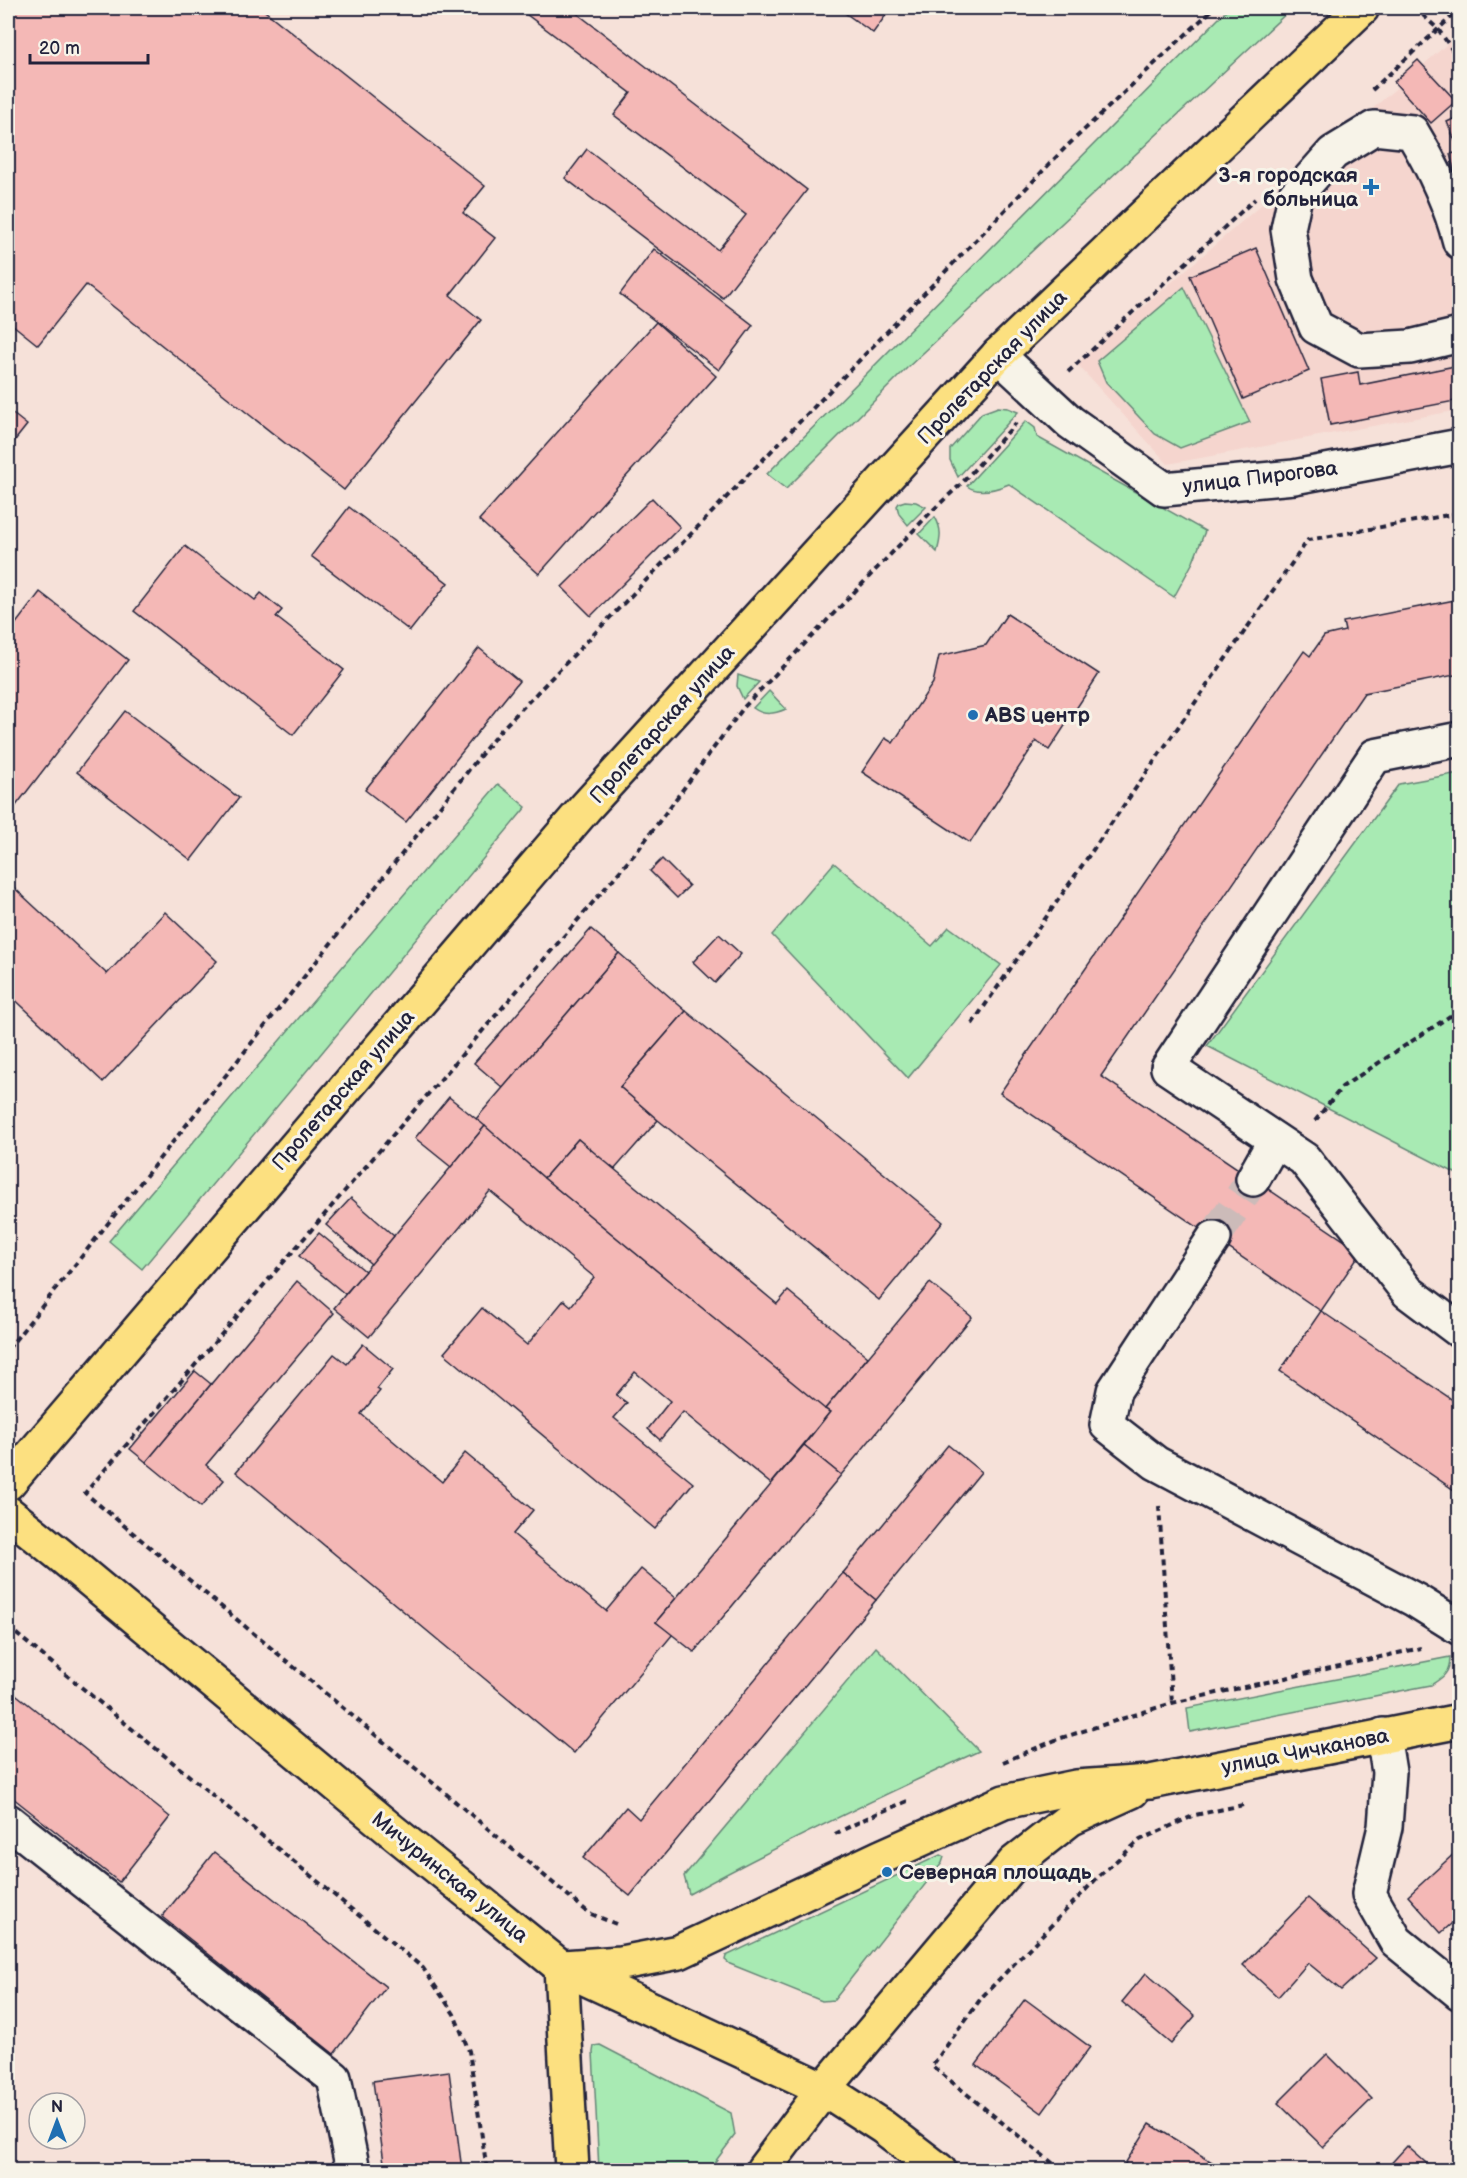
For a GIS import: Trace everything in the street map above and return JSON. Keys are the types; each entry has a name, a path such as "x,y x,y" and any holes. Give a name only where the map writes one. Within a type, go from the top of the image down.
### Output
{"main road":[{"name":"Пролетарская улица","path":"8,1483 585,808 998,355 1362,8"},
{"name":"Мичуринская улица","path":"8,1513 391,1830 561,1967 824,2089 883,2127 939,2170"},
{"name":"улица Чичканова","path":"1150,1782 1460,1721"},
{"path":"572,2170 561,1967 621,1963 679,1952 1004,1802 1076,1787 1150,1782"},
{"path":"763,2170 824,2089 1014,1863 1070,1819 1150,1782"}],"street":[{"path":"1460,242 1453,213 1428,159 1412,132 1374,128 1333,153 1295,196 1288,229 1296,279 1316,327 1359,350 1410,346 1460,335"},
{"name":"улица Пирогова","path":"998,355 1070,422 1164,489 1294,477 1460,446"},
{"path":"1460,739 1375,756 1168,1068 1304,1159 1408,1292 1460,1331"},
{"path":"1253,1179 1275,1140"},
{"path":"1214,1238 1114,1391 1107,1425 1156,1463 1415,1600 1460,1628"},
{"path":"1383,1735 1389,1772 1385,1827 1368,1894 1396,1941 1460,1993"},
{"path":"8,1821 334,2078 353,2170"}],"path":[{"path":"8,1349 499,732 1067,146 1214,8"},
{"path":"1415,8 1438,30 1460,62"},
{"path":"1370,92 1460,9"},
{"path":"617,1925 589,1914 85,1493 638,850 744,707 933,510 961,484 1041,397 1258,196"},
{"path":"972,1024 1308,540 1460,513"},
{"path":"1304,1159 1314,1123 1342,1087 1450,1016 1460,996"},
{"path":"1450,1016 1460,1018"},
{"path":"1156,1463 1172,1702"},
{"path":"8,1626 423,1968 454,2014 470,2051 487,2170"},
{"path":"998,1764 1058,1739 1172,1702 1425,1647"},
{"path":"828,1838 912,1799"},
{"path":"1061,2170 932,2066 982,1997 1099,1876 1140,1840 1195,1815 1252,1803"}],"shaded area":[{"name":"3-я городская больница","path":"1459,34 1459,410 1168,464 1077,364"}],"green space":[{"path":"1229,8 1292,8 907,368 786,489 767,474"},
{"path":"1184,287 1250,422 1180,448 1155,434 1106,382 1097,361"},
{"path":"998,407 1018,412 958,477 950,460 950,449 982,413"},
{"path":"1026,421 1035,428 1037,437 1205,531 1193,562 1174,597 1009,484 982,491 967,486"},
{"path":"905,501 916,502 926,507 908,525 899,514 897,506"},
{"path":"935,517 940,534 937,552 919,534"},
{"path":"738,675 759,682 743,699 737,686"},
{"path":"769,691 786,709 769,713 753,708"},
{"path":"1460,773 1459,1175 1207,1046 1399,784"},
{"path":"498,784 526,807 142,1269 109,1241"},
{"path":"834,863 932,946 949,927 1001,965 908,1078 772,935"},
{"path":"876,1647 979,1751 833,1820 689,1894 684,1876"},
{"path":"1450,1657 1449,1667 1445,1674 1431,1685 1190,1732 1187,1708"},
{"path":"940,1855 944,1857 942,1863 834,2000 822,2001 725,1960 726,1956"},
{"path":"600,2045 731,2113 735,2135 709,2170 599,2170 593,2052 594,2046"}],"building":[{"path":"8,8 261,8 485,186 463,213 495,238 450,295 481,320 344,490 86,285 38,345 8,321"},
{"path":"518,8 570,8 807,190 723,298 565,178 587,149 718,250 746,215 614,115 631,93"},
{"path":"838,8 891,8 873,33"},
{"path":"1418,60 1456,101 1431,123 1394,82"},
{"path":"1460,116 1460,141 1456,143 1447,122"},
{"path":"1460,152 1460,192 1450,154"},
{"path":"1256,248 1309,371 1243,399 1190,276"},
{"path":"654,249 753,325 719,370 620,294"},
{"path":"656,322 716,376 539,574 479,520"},
{"path":"1460,365 1460,400 1330,425 1321,379 1358,372 1360,385"},
{"path":"8,410 27,425 8,449"},
{"path":"652,498 680,527 591,616 562,587"},
{"path":"349,507 448,583 410,631 311,556"},
{"path":"185,546 255,600 261,593 282,610 276,617 344,670 293,735 134,611"},
{"path":"40,592 128,660 8,816 8,634"},
{"path":"1460,599 1460,674 1364,693 1101,1076 1361,1252 1321,1311 1000,1093 1304,651 1310,656 1324,636 1345,631 1343,622"},
{"path":"1007,614 1099,674 1049,750 1036,741 970,843 862,772 885,738 893,743 933,683 939,656 986,645"},
{"path":"479,648 519,681 406,822 365,790"},
{"path":"125,711 239,798 191,860 77,772"},
{"path":"662,859 689,886 677,898 650,871"},
{"path":"8,882 107,974 165,912 217,961 103,1082 8,993"},
{"path":"591,929 619,953 503,1088 474,1063"},
{"path":"719,934 741,954 715,983 693,962"},
{"path":"619,953 686,1011 620,1087 658,1120 614,1170 578,1139 544,1178 476,1119"},
{"path":"686,1011 943,1222 879,1300 620,1087"},
{"path":"449,1097 485,1126 451,1167 415,1138"},
{"path":"485,1126 544,1178 830,1412 771,1484 683,1412 660,1440 648,1429 670,1401 635,1372 616,1395 627,1403 614,1418 693,1483 655,1529 444,1353 482,1308 527,1345 564,1300 571,1306 594,1277 490,1191 369,1337 334,1308"},
{"path":"578,1139 777,1304 788,1291 868,1357 825,1409 544,1178"},
{"path":"351,1198 394,1236 371,1264 326,1225"},
{"path":"319,1233 365,1271 345,1294 299,1256"},
{"path":"297,1281 334,1313 206,1465 224,1480 201,1507 146,1462"},
{"path":"930,1283 972,1317 841,1475 804,1445 830,1412 825,1409"},
{"path":"1321,1311 1460,1405 1460,1494 1280,1371"},
{"path":"363,1344 393,1369 377,1389 380,1391 361,1414 442,1482 465,1453 533,1510 513,1534 606,1611 641,1569 676,1598 656,1622 673,1634 574,1753 236,1472 334,1354 347,1364"},
{"path":"195,1371 211,1384 146,1462 130,1449"},
{"path":"804,1445 841,1475 694,1652 656,1622"},
{"path":"948,1445 981,1472 876,1600 843,1573"},
{"path":"843,1573 876,1600 630,1896 583,1858 626,1807 639,1819"},
{"path":"8,1688 170,1817 119,1882 8,1794"},
{"path":"1458,1850 1460,1852 1460,1916 1441,1933 1408,1896"},
{"path":"214,1852 386,1987 334,2054 162,1917"},
{"path":"1308,1898 1376,1958 1341,1990 1308,1963 1278,1997 1243,1965"},
{"path":"1146,1973 1195,2016 1171,2044 1122,2002"},
{"path":"1025,1999 1090,2047 1042,2113 976,2065"},
{"path":"1327,2054 1372,2099 1323,2147 1278,2103"},
{"path":"449,2071 462,2170 385,2170 373,2081"},
{"path":"1150,2124 1225,2170 1121,2170"},
{"path":"1407,2146 1434,2170 1385,2170"}],"tunnel":[{"path":"1214,1238 1253,1179"}],"place":[{"name":"3-я городская больница","path":"1371,187"},
{"name":"ABS центр","path":"973,715"},
{"name":"Северная площадь","path":"887,1872"}]}
